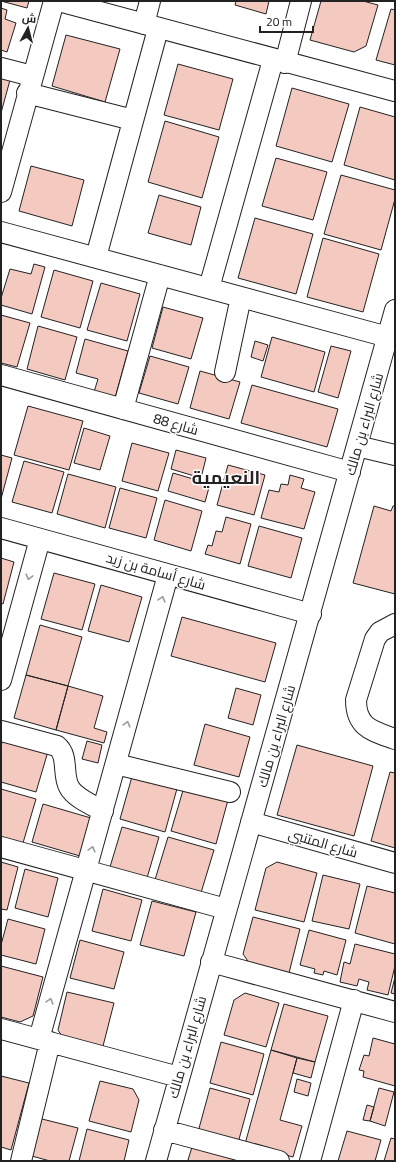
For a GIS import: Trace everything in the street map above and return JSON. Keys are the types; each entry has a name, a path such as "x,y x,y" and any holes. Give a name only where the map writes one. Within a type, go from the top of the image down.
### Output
{"street":[{"path":"1,192 54,1"},
{"path":"59,1 151,27 395,91"},
{"path":"96,257 133,120 151,27 150,1"},
{"path":"209,288 279,61 301,1"},
{"path":"1,68 30,85 133,120"},
{"path":"1,232 388,337"},
{"path":"123,409 160,275"},
{"path":"225,372 241,297"},
{"name":"شارع البراء بن مالك","path":"156,1161 226,909 311,614 395,310"},
{"name":"شارع 88","path":"1,375 350,472"},
{"path":"357,446 395,455"},
{"name":"شارع أسامة بن زيد","path":"1,528 311,614"},
{"path":"1,680 40,539"},
{"path":"20,1161 45,1040 86,871 168,575"},
{"path":"395,624 380,632 375,639 356,700 356,708 361,720 370,730 395,739"},
{"path":"1,731 57,746 64,753 68,783 72,792 103,811"},
{"path":"116,764 230,792"},
{"name":"شارع المتنبي","path":"251,822 395,863"},
{"path":"1,848 226,909"},
{"path":"211,962 395,1012"},
{"path":"310,1161 354,1000"},
{"path":"1,1028 179,1077"},
{"path":"164,1130 279,1161"}],"building":[{"path":"1,1 29,1 27,8"},
{"path":"236,1 269,1 266,14 235,5"},
{"path":"321,1 363,1 378,5 366,46 354,52 310,40"},
{"path":"1,8 7,10 5,19 16,23 7,52 1,50"},
{"path":"391,9 395,10 395,65 376,60"},
{"path":"66,35 120,49 105,102 52,86"},
{"path":"178,64 233,79 219,130 164,115"},
{"path":"1,77 10,80 1,113"},
{"path":"292,88 349,104 332,162 276,146"},
{"path":"360,107 395,117 395,180 344,165"},
{"path":"165,121 219,137 202,198 148,182"},
{"path":"276,158 327,172 313,220 262,206"},
{"path":"31,166 84,180 72,226 19,211"},
{"path":"341,175 395,190 395,199 381,250 324,234"},
{"path":"159,195 201,207 191,245 148,233"},
{"path":"255,218 313,234 296,294 238,278"},
{"path":"323,238 379,254 363,312 307,297"},
{"path":"34,264 45,267 32,314 1,305 1,298 10,269 31,274"},
{"path":"54,270 93,281 80,328 41,317"},
{"path":"101,283 140,294 127,341 87,330"},
{"path":"163,307 203,318 191,359 152,348"},
{"path":"1,315 30,323 17,367 1,363"},
{"path":"38,326 77,337 65,380 27,369"},
{"path":"272,337 325,352 314,392 261,377"},
{"path":"85,339 128,351 115,398 94,392 98,379 76,373"},
{"path":"255,341 268,345 263,361 251,357"},
{"path":"331,346 351,351 338,398 318,392"},
{"path":"150,356 189,367 178,404 139,393"},
{"path":"200,371 240,382 229,419 190,408"},
{"path":"252,385 338,409 327,447 241,423"},
{"path":"28,406 83,421 69,470 14,455"},
{"path":"84,428 110,436 100,470 74,463"},
{"path":"132,443 169,453 158,491 122,481"},
{"path":"176,450 206,458 201,478 171,469"},
{"path":"1,455 12,458 1,499"},
{"path":"24,461 64,472 52,513 12,502"},
{"path":"228,465 265,475 254,515 217,505"},
{"path":"173,473 210,484 205,502 168,491"},
{"path":"68,474 116,487 105,528 57,514"},
{"path":"290,475 304,479 301,488 315,492 304,529 261,518 269,490 279,492 281,484 288,485"},
{"path":"120,488 157,498 146,538 109,528"},
{"path":"165,500 202,511 191,551 154,540"},
{"path":"374,506 391,511 393,506 395,506 395,594 353,583"},
{"path":"226,517 251,524 240,564 205,554 208,545 212,546 216,531 222,532"},
{"path":"259,526 302,538 291,578 248,566"},
{"path":"1,558 14,562 3,604 1,603"},
{"path":"54,573 95,584 82,630 41,619"},
{"path":"101,585 142,597 129,642 88,631"},
{"path":"182,617 276,643 265,682 171,656"},
{"path":"40,625 82,637 68,686 26,675"},
{"path":"26,675 68,686 56,730 14,718"},
{"path":"68,686 103,696 94,728 107,732 104,743 56,730"},
{"path":"236,688 261,695 253,725 228,718"},
{"path":"205,724 250,737 239,777 194,765"},
{"path":"4,735 49,748 36,792 1,782 1,746"},
{"path":"87,741 102,745 98,763 82,759"},
{"path":"297,745 373,766 354,836 277,815"},
{"path":"390,772 395,773 395,848 371,841"},
{"path":"133,773 178,785 165,832 120,819"},
{"path":"184,787 228,800 216,844 171,831"},
{"path":"1,789 36,799 23,843 1,837"},
{"path":"43,804 91,818 80,856 32,842"},
{"path":"122,827 159,837 147,878 110,867"},
{"path":"168,837 214,850 200,896 154,883"},
{"path":"1,862 18,867 7,910 1,909"},
{"path":"277,862 317,873 304,922 255,910 266,868"},
{"path":"25,869 58,878 48,917 15,908"},
{"path":"323,875 360,884 349,929 312,921"},
{"path":"367,886 395,893 395,944 355,933"},
{"path":"103,889 142,900 131,941 92,931"},
{"path":"152,901 196,912 184,956 140,945"},
{"path":"253,917 300,929 289,973 250,964 243,954"},
{"path":"8,919 45,929 36,964 1,955 1,945"},
{"path":"309,930 346,940 337,975 324,971 323,975 314,973 315,969 300,965"},
{"path":"80,940 124,952 114,989 70,978"},
{"path":"355,944 395,954 395,966 388,995 367,990 369,982 359,979 357,986 340,982 344,962 350,964"},
{"path":"1,966 43,977 33,1016 20,1022 1,1017"},
{"path":"395,977 395,994 391,993"},
{"path":"67,992 114,1003 102,1050 65,1041 58,1030"},
{"path":"245,993 279,1003 266,1047 224,1035 234,1000"},
{"path":"284,1004 328,1016 315,1062 271,1050"},
{"path":"373,1038 395,1044 395,1086 363,1077 364,1071 359,1070 364,1055 369,1056"},
{"path":"221,1042 264,1054 253,1095 210,1083"},
{"path":"271,1050 297,1058 280,1120 302,1126 293,1157 245,1144"},
{"path":"297,1058 315,1062 311,1078 293,1073"},
{"path":"1,1076 29,1083 11,1150 1,1147"},
{"path":"297,1079 311,1083 308,1096 294,1092"},
{"path":"100,1081 133,1089 139,1100 131,1132 89,1121"},
{"path":"210,1088 250,1099 238,1143 198,1132"},
{"path":"379,1088 394,1092 385,1126 370,1121"},
{"path":"367,1105 374,1107 370,1121 363,1120"},
{"path":"38,1118 78,1128 69,1161 50,1161 28,1155"},
{"path":"87,1129 129,1140 124,1161 79,1161"},
{"path":"347,1131 381,1140 375,1161 338,1161"},
{"path":"391,1138 395,1139 395,1161 384,1161"},
{"path":"192,1147 242,1161 191,1161 188,1160"}],"district":[{"name":"النعيمية","path":"226,477"}]}
